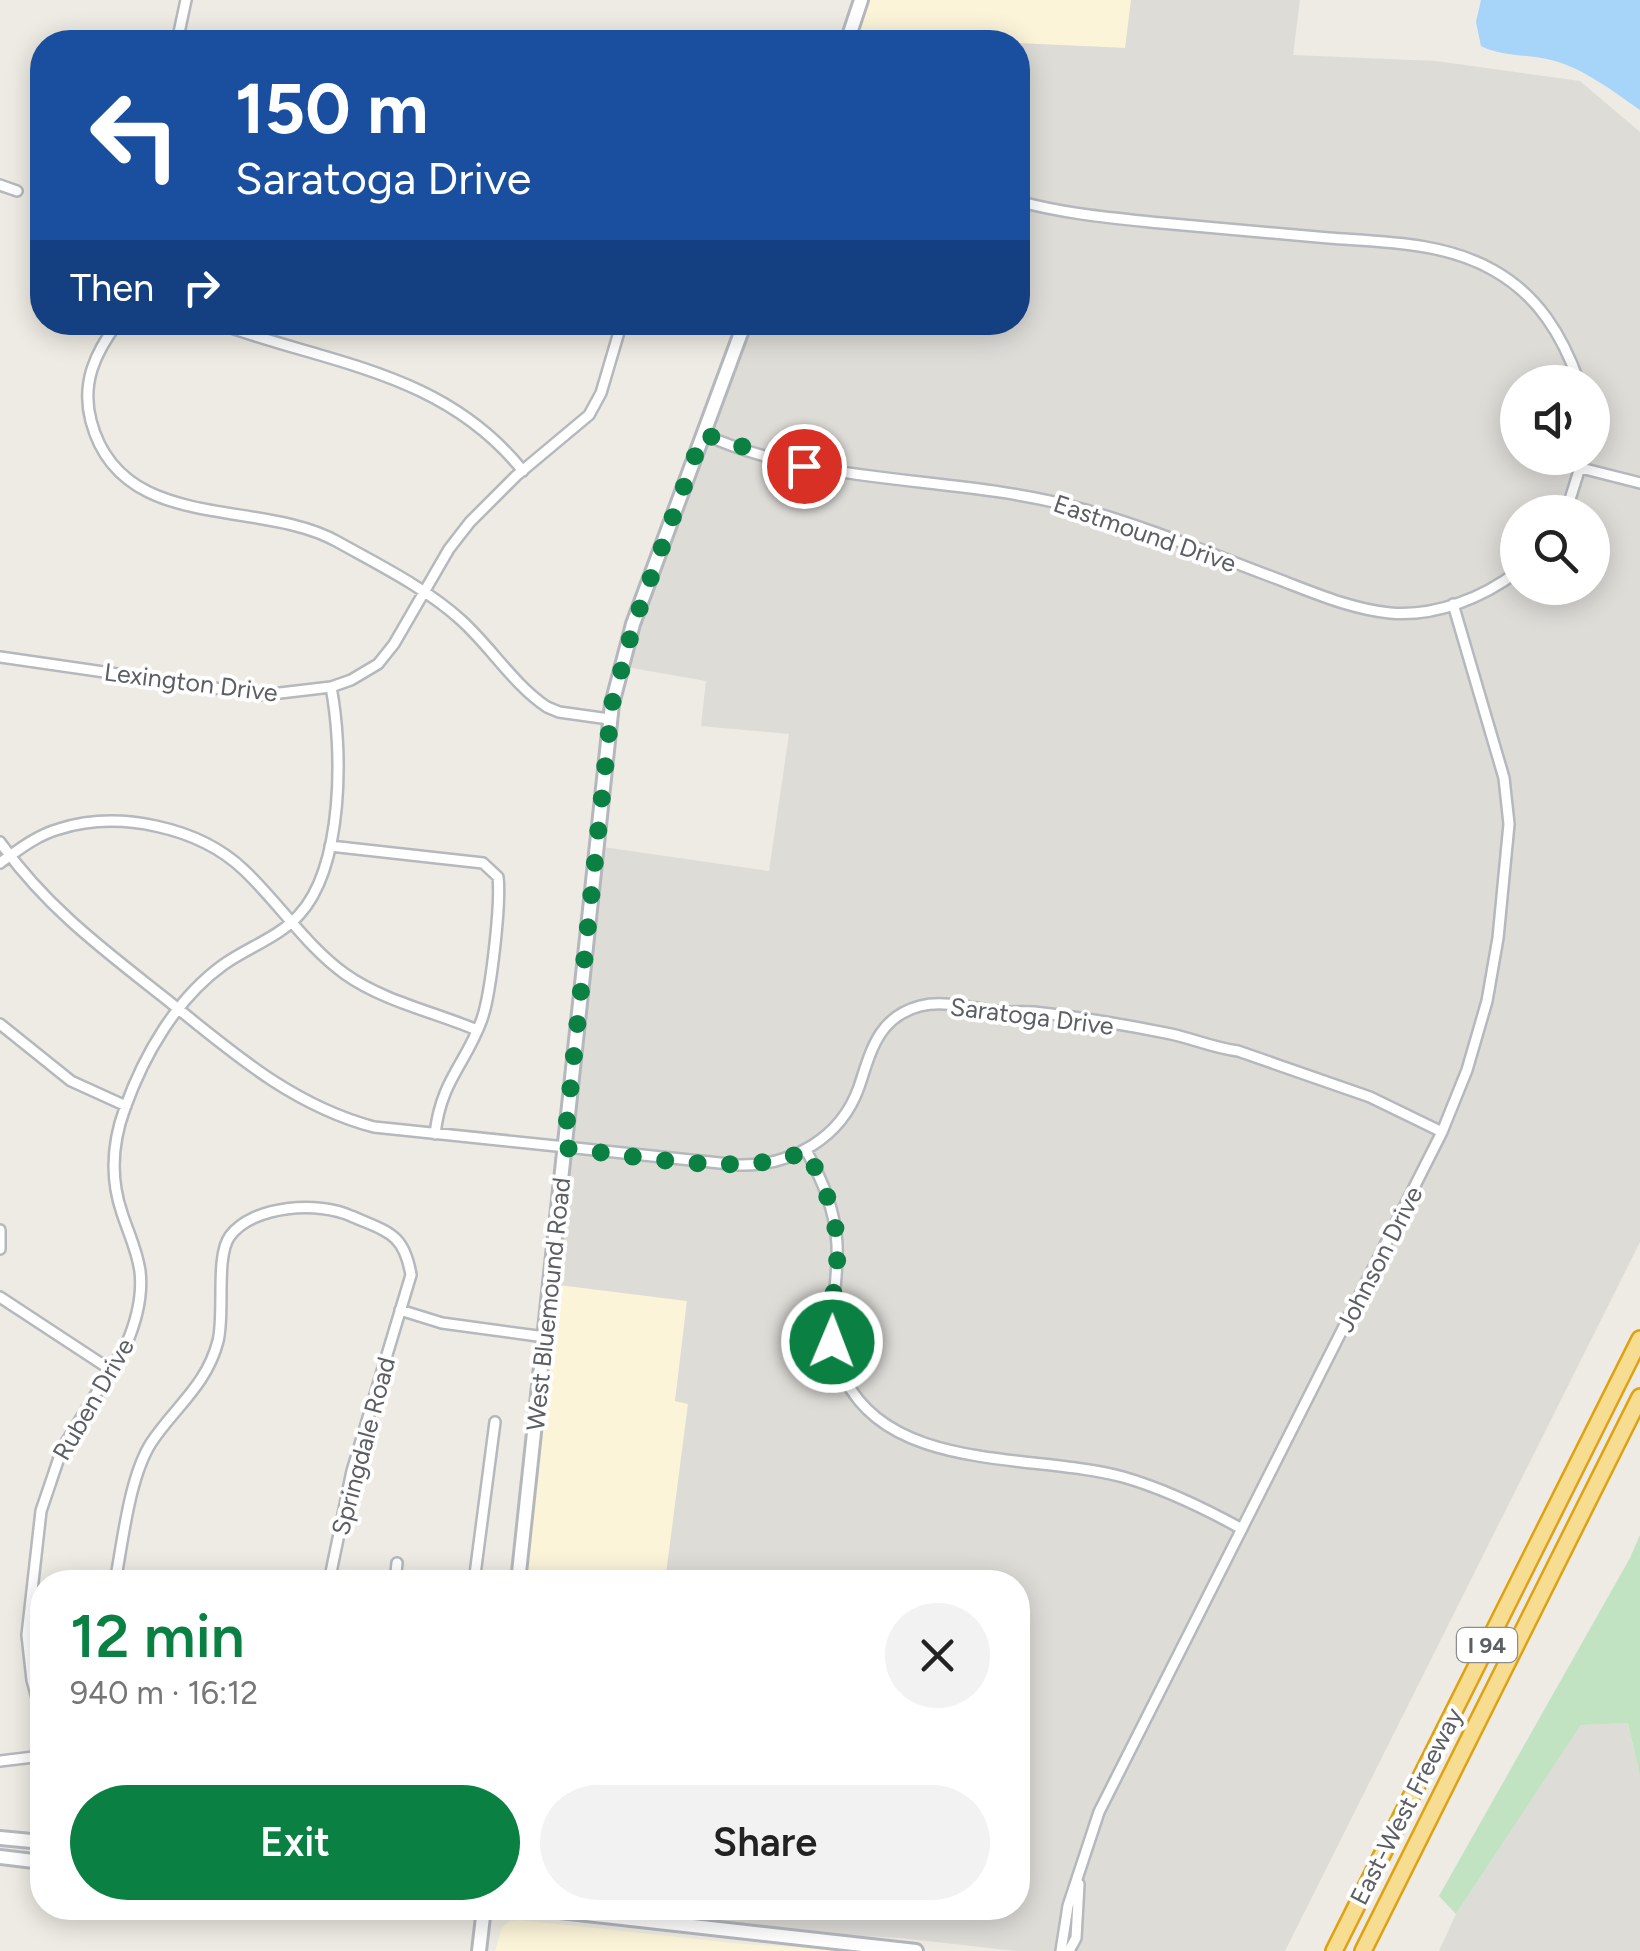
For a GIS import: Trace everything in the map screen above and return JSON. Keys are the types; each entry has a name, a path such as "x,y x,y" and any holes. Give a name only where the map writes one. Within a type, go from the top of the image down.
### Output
{"highway":[{"name":"East-West Freeway","path":"1334,1951 1640,1339"},
{"name":"East-West Freeway","path":"1362,1951 1640,1397"}],"main road":[{"path":"851,30 861,0"},
{"name":"West Bluemound Road","path":"519,1570 609,719 630,634 739,335"},
{"path":"0,1838 30,1841"},
{"path":"0,1857 30,1861"},
{"path":"479,1951 483,1920"},
{"path":"641,1920 916,1951"}],"street":[{"path":"180,30 186,0"},
{"path":"0,185 17,191"},
{"path":"1030,202 1101,217 1388,243 1463,256 1503,276 1535,303 1556,330 1571,365"},
{"path":"110,335 94,361 87,398 99,442 131,482 178,504 281,521 320,532 462,620 538,700 559,712 609,719"},
{"path":"256,335 412,384 467,416 523,470"},
{"name":"Lexington Drive","path":"0,656 263,694 331,687 351,680 378,664 394,644 470,522 523,470 571,432 596,404 618,335"},
{"name":"Eastmound Drive","path":"703,434 804,466 997,490 1084,509 1320,596 1370,610 1406,613 1453,604 1500,583"},
{"path":"1610,472 1640,482"},
{"name":"Johnson Drive","path":"1061,1951 1068,1906 1106,1796 1442,1132 1467,1070 1488,997 1510,824 1504,778 1453,604"},
{"name":"Ruben Drive","path":"34,1570 41,1511 62,1449 134,1327 140,1295 137,1256 118,1202 114,1170 115,1140 126,1106 153,1046 179,1010 220,967 292,922 319,887 330,846 339,758 331,687"},
{"path":"0,863 46,834 80,824 116,822 163,829 198,840 225,854 335,966 358,982 477,1030"},
{"name":"Saratoga Drive","path":"0,842 59,913 261,1074 319,1109 374,1126 740,1166 774,1162 806,1150 828,1134 850,1107 868,1052 887,1024 914,1008 936,1004 1034,1012 1171,1034 1216,1048 1238,1050 1370,1097 1442,1132"},
{"path":"330,846 483,863 495,872 499,886 488,992 477,1030 441,1097 435,1134"},
{"path":"0,1024 71,1081 126,1106"},
{"path":"806,1150 827,1193 834,1223 837,1261 830,1314 834,1351 849,1387 875,1418 904,1437 936,1448 1122,1477 1183,1498 1242,1529"},
{"name":"Springdale Road","path":"118,1570 140,1464 152,1441 190,1399 218,1342 223,1254 228,1238 245,1223 273,1212 312,1208 341,1211 390,1233 407,1250 411,1276 352,1471 331,1570"},
{"path":"0,1230 0,1249"},
{"path":"0,1297 111,1370"},
{"path":"400,1310 442,1323 545,1337"},
{"path":"476,1570 495,1422"},
{"path":"397,1570 398,1563"},
{"name":"Ruben Drive","path":"30,1608 27,1635 30,1662"},
{"path":"0,1761 30,1757"},
{"name":"Johnson Drive","path":"1069,1951 1076,1938 1078,1876"}],"shaded area":[{"path":"861,0 1131,0 1126,48 1030,44 1030,30 851,30"},
{"path":"1131,0 1300,0 1293,55 1436,61 1580,81 1640,132 1640,1242 1285,1951 1016,1951 719,1920 1030,1920 1030,1570 667,1570 688,1404 675,1401 687,1301 551,1284 596,846 769,871 789,734 701,726 706,681 620,666 741,335 1030,335 1030,44 1125,48"},
{"path":"551,1284 687,1301 675,1401 688,1404 667,1570 519,1570"},
{"path":"1628,1723 1640,1776 1640,1951 1439,1951 1456,1914 1581,1725"},
{"path":"509,1921 743,1944 861,1951 495,1951 502,1928"}],"green space":[{"path":"1640,1535 1640,1776 1628,1723 1581,1725 1456,1914 1439,1896"}],"water":[{"path":"1481,0 1640,0 1640,110 1563,63 1481,46 1476,22"}],"route":[{"path":"804,466 703,434 634,624 609,719 564,1148 740,1166 783,1160 806,1150 827,1193 837,1243 830,1314 832,1342"}]}
